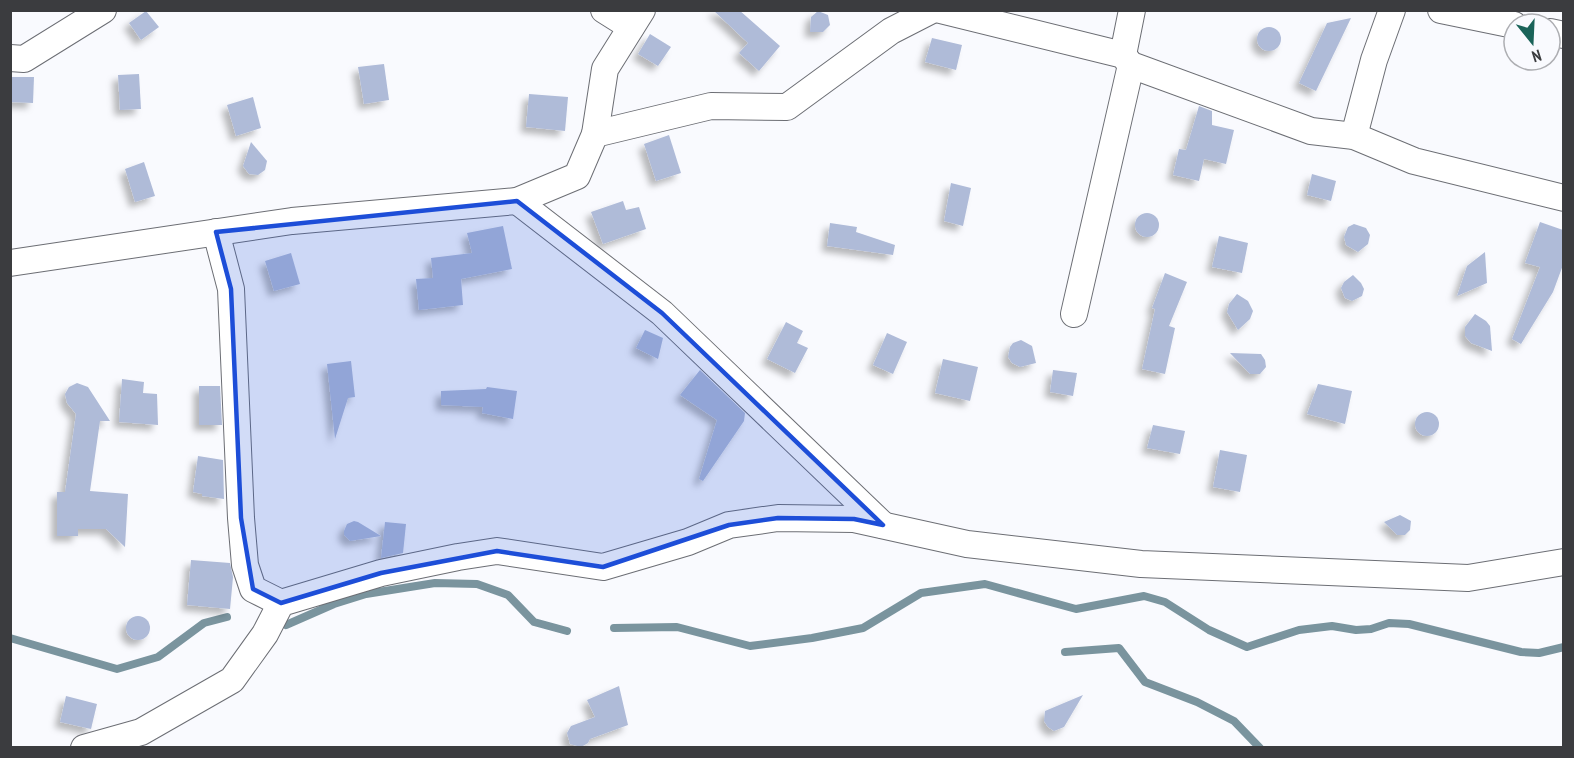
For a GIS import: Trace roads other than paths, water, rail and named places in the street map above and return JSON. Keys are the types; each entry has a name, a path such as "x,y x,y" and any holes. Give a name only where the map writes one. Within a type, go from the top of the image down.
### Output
{"street":[{"path":"10,58 24,59 103,10"},
{"path":"10,263 292,221 517,201 577,176 595,134 605,69 636,19 604,10"},
{"path":"595,134 711,106 787,107 891,31 932,10"},
{"path":"940,10 1127,60 1311,131 1354,136 1414,161 1563,198"},
{"path":"1074,314 1127,60 1132,10"},
{"path":"1354,136 1374,60 1392,10"},
{"path":"1441,10 1502,23"},
{"path":"517,201 662,313 883,525"},
{"path":"216,232 231,289 245,566 253,589 281,603 381,573 497,551 603,567 688,542 729,525 778,518 854,519 967,544 1141,564 1468,578 1563,562"},
{"path":"84,747 141,732 232,680 265,634 281,603"}],"waterway":[{"path":"286,625 334,604 366,594 435,583 477,584 508,595 534,622 567,631"},
{"path":"614,628 677,627 750,646 812,638 863,628 921,593 985,584 1076,609 1144,596 1165,602 1209,630 1247,647 1299,630 1332,626 1356,630 1371,629 1389,623 1409,624 1521,652 1539,653 1564,647"},
{"path":"10,638 117,669 158,657 204,623 227,617"},
{"path":"1065,652 1119,648 1145,682 1197,702 1234,721 1260,748"}]}
